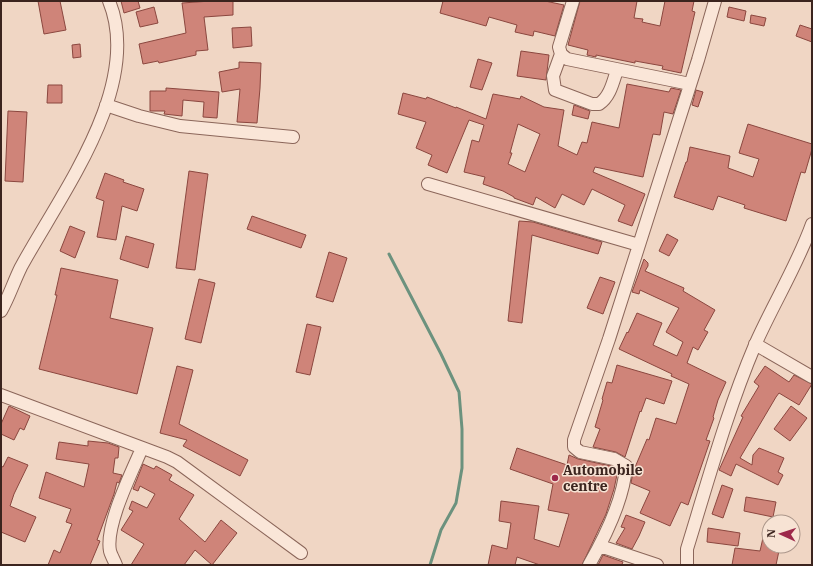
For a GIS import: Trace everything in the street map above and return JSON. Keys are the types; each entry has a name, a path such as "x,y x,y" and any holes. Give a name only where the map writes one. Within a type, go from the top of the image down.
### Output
{"street":[{"path":"1,311 21,268 68,186 100,122 112,89 118,40 113,11 109,1"},
{"path":"573,1 559,47 561,54 567,59 690,84"},
{"path":"589,565 600,546 619,500 626,476 626,466 614,459 580,452 574,447 574,440 609,339 715,1"},
{"path":"561,54 553,76 555,90 592,104 599,104 603,101 611,89 617,70"},
{"path":"106,105 139,116 180,126 293,137"},
{"path":"428,184 639,245"},
{"path":"687,565 687,549 714,459 735,398 755,344 794,265 812,224"},
{"path":"755,344 812,378"},
{"path":"1,395 177,462 301,553"},
{"path":"116,565 110,550 110,534 117,508 142,448"},
{"path":"600,546 657,565"}],"building":[{"path":"38,1 60,1 66,30 44,34"},
{"path":"121,1 138,1 140,8 124,13"},
{"path":"233,1 233,15 204,17 208,50 196,51 196,55 159,63 158,61 143,64 139,44 186,33 182,3"},
{"path":"443,1 545,1 564,5 555,36 534,31 533,36 515,32 517,25 489,17 486,26 440,13"},
{"path":"580,1 637,1 634,18 643,19 642,22 660,26 665,1 694,1 692,11 695,12 681,73 662,69 663,66 635,61 635,63 596,55 596,57 587,55 588,50 568,45"},
{"path":"154,7 158,23 140,27 136,12"},
{"path":"729,7 746,11 744,21 727,17"},
{"path":"751,15 766,18 764,26 750,23"},
{"path":"800,25 812,29 812,42 796,36"},
{"path":"251,27 252,46 233,48 232,28"},
{"path":"80,44 81,57 73,58 72,45"},
{"path":"521,51 549,55 546,80 517,76"},
{"path":"478,59 492,63 482,90 470,87"},
{"path":"239,62 261,63 257,123 237,122 240,89 222,92 219,72 239,68"},
{"path":"627,84 669,92 671,88 681,90 673,114 664,112 660,135 653,134 643,177 595,167 593,172 645,194 632,226 618,221 625,205 592,189 584,205 562,194 555,208 536,197 533,205 514,198 503,191 483,184 485,177 464,172 472,140 479,142 484,125 469,120 447,173 428,165 432,155 416,148 426,122 398,114 403,93 426,99 427,97 486,119 493,94 520,99 521,96 544,107 564,110 558,146 577,155 582,142 587,143 592,122 619,128","holes":["518,124 540,134 525,172 508,164 512,153 510,153"]},
{"path":"48,85 62,85 62,103 47,103"},
{"path":"166,88 219,92 217,118 203,117 204,102 183,100 182,116 164,114 165,111 150,111 150,91 166,91"},
{"path":"696,90 703,92 698,107 692,105"},
{"path":"574,105 590,111 588,119 572,115"},
{"path":"8,111 27,112 23,182 5,181"},
{"path":"748,124 812,144 805,173 801,172 786,221 744,208 745,205 718,196 713,210 674,197 687,162 690,147 730,156 728,168 753,177 759,159 739,153"},
{"path":"189,171 208,174 195,270 176,268"},
{"path":"105,173 124,180 123,182 144,189 137,211 122,206 116,240 97,237 104,201 96,198"},
{"path":"252,216 306,235 301,248 247,229"},
{"path":"519,221 533,222 602,242 598,254 532,235 522,323 508,321"},
{"path":"70,226 85,232 75,258 60,251"},
{"path":"667,234 678,240 669,256 659,251"},
{"path":"126,236 154,244 148,268 120,259"},
{"path":"329,252 347,258 333,302 316,297"},
{"path":"644,259 648,263 645,271 684,288 683,291 715,310 704,330 708,332 698,350 693,347 687,363 726,382 718,400 714,418 706,440 710,441 688,505 681,502 670,526 640,513 650,491 631,483 633,472 647,439 649,440 656,418 676,424 689,384 671,376 672,374 619,349 637,313 662,323 653,345 677,356 683,342 666,332 679,308 640,290 639,294 632,292"},
{"path":"61,268 118,280 110,318 153,328 137,394 39,369 57,295 55,295"},
{"path":"600,277 615,282 603,314 587,308"},
{"path":"199,279 215,283 201,343 185,339"},
{"path":"307,324 321,327 310,375 296,372"},
{"path":"617,365 672,381 664,404 646,398 641,412 640,411 625,457 616,452 593,447 600,429 595,427 603,400 602,399 607,382 612,383"},
{"path":"177,366 193,370 179,424 248,460 240,476 183,446 187,440 160,433"},
{"path":"765,366 789,382 794,375 812,384 799,405 779,393 740,458 752,465 753,455 759,448 784,458 778,472 783,475 778,485 736,464 731,476 719,470 743,417 741,416 759,386 754,382"},
{"path":"9,406 30,416 24,430 20,428 14,440 1,434 1,424"},
{"path":"791,406 807,418 790,441 774,429"},
{"path":"88,441 108,443 119,447 118,458 115,458 113,473 122,475 119,483 117,482 97,540 100,541 90,565 48,565 54,550 60,553 72,524 66,522 71,509 39,498 46,472 84,487 89,464 56,459 59,442 88,446"},
{"path":"517,448 567,465 569,455 578,459 611,466 618,470 606,514 582,565 540,565 517,557 515,565 488,565 492,545 507,549 511,523 499,521 501,501 539,506 534,539 559,547 569,514 548,510 553,484 510,469"},
{"path":"8,457 28,465 10,506 36,517 25,542 1,532 1,466 3,467"},
{"path":"143,464 154,469 156,466 172,475 169,480 194,495 179,519 205,542 221,520 237,533 212,565 195,550 184,565 131,565 144,544 121,530 133,511 129,509 132,501 147,508 155,494 140,486 138,491 133,489"},
{"path":"722,485 733,489 723,518 712,514"},
{"path":"746,497 776,502 774,514 761,515 744,511"},
{"path":"626,515 645,522 632,549 616,543 625,528 621,527"},
{"path":"708,528 740,533 738,546 707,542"},
{"path":"761,547 761,554 778,554 776,565 732,565 735,548 760,551"},
{"path":"603,555 623,562 622,564 625,565 598,565"}],"waterway":[{"path":"389,254 459,392 462,429 462,468 456,503 441,530 430,565"}],"place":[{"name":"Automobile centre","path":"555,478"}]}
